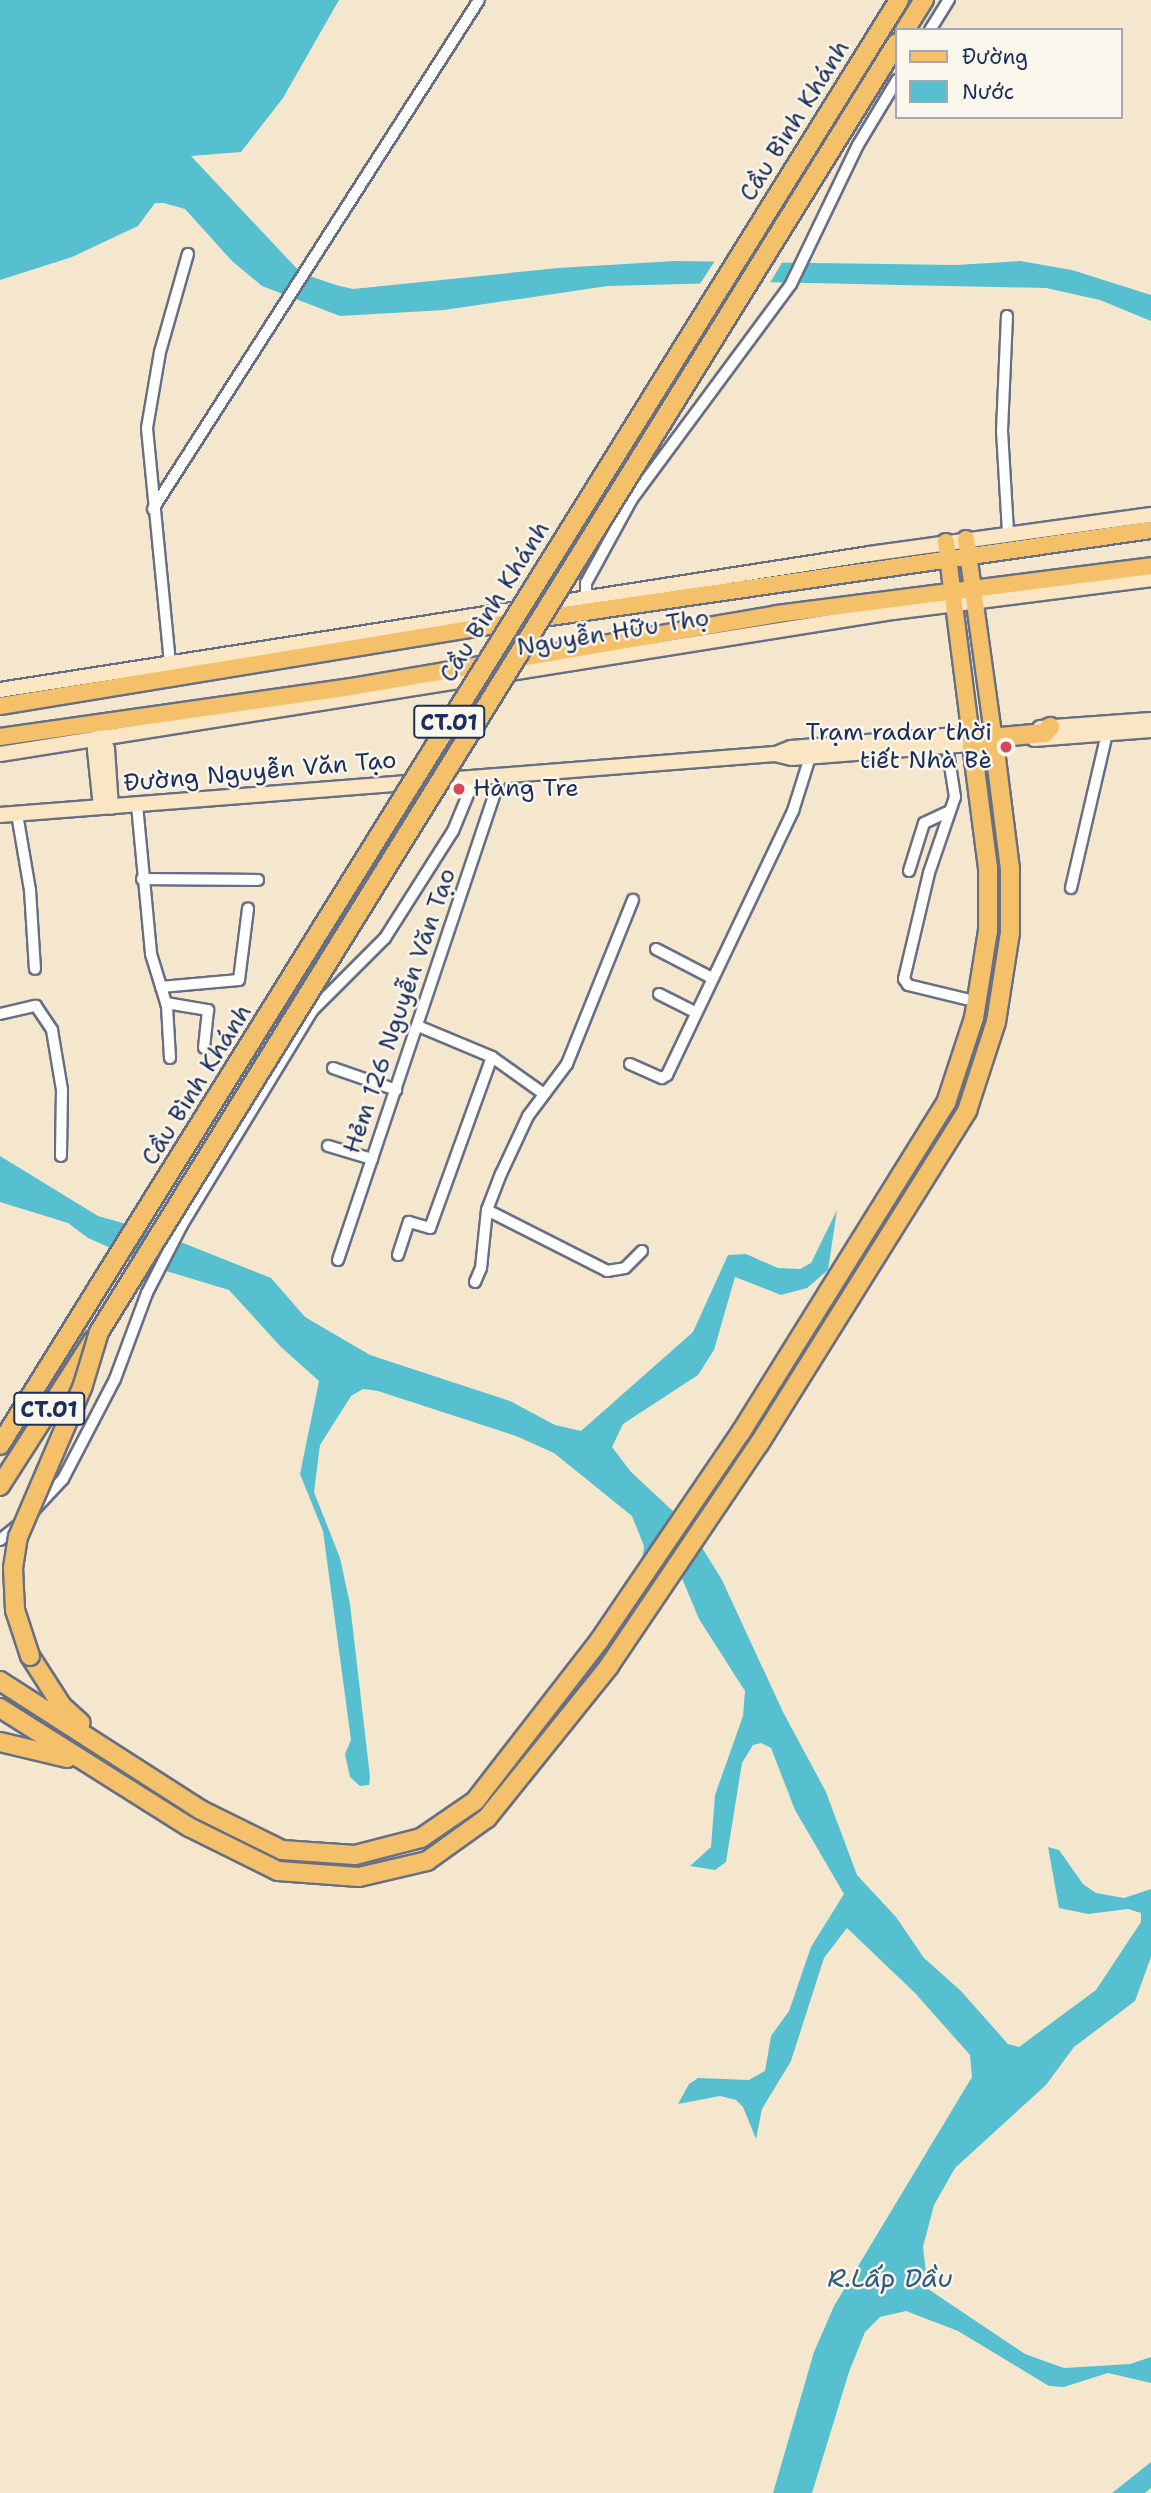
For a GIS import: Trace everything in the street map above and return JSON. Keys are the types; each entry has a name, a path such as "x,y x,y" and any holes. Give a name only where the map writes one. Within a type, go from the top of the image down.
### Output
{"highway":[{"name":"Cầu Bình Khánh","path":"0,1445 899,0"},
{"path":"906,28 924,0"},
{"name":"Cầu Bình Khánh","path":"99,1332 895,46"},
{"path":"0,1681 201,1810 282,1850 355,1855 421,1838 475,1801 599,1641 693,1503 831,1293 946,1104 974,1018 988,931 988,868 972,739 1045,733 1050,727"},
{"path":"0,1708 190,1828 278,1871 359,1877 427,1861 487,1818 529,1771 708,1520 967,1111 996,1022 1010,933 1010,869 993,737"},
{"path":"99,1332 83,1385 18,1537 13,1568 15,1610 30,1656 62,1706 117,1756"},
{"name":"CT.01","path":"0,1486 99,1332"},
{"path":"0,1742 67,1758 123,1785"}],"main road":[{"name":"Nguyễn Hữu Thọ","path":"94,684 170,663 946,542 1151,515"},
{"name":"Nguyễn Hữu Thọ","path":"94,684 238,668 495,625 1151,530"},
{"path":"966,539 993,737 1151,730"},
{"path":"946,542 972,739"},
{"name":"Nguyễn Hữu Thọ","path":"974,595 1151,566"},
{"name":"Nguyễn Hữu Thọ","path":"0,754 99,730 777,614 1151,579"},
{"path":"94,684 99,730 107,749 106,807"},
{"path":"0,690 94,684"},
{"path":"0,706 94,684"},
{"path":"1050,727 1151,720"},
{"name":"Nguyễn Hữu Thọ","path":"0,737 99,730"},
{"name":"Đường Nguyễn Văn Tạo","path":"0,815 474,780 501,775 775,754 810,757 947,746 972,739"},
{"name":"Đường Nguyễn Văn Tạo","path":"775,754 791,748 972,739"}],"street":[{"path":"153,509 480,0"},
{"path":"931,28 949,0"},
{"path":"586,598 586,583 632,499 791,284 858,145 895,83"},
{"path":"170,663 147,428 150,396 188,254"},
{"path":"1007,316 1002,430 1009,533"},
{"path":"1072,888 1107,733"},
{"path":"947,746 955,792 904,979 908,985 966,999"},
{"path":"630,1064 662,1078 669,1070 793,811 810,757"},
{"name":"Hẻm 126 Nguyễn Văn Tạo","path":"338,1260 501,775"},
{"path":"0,1540 63,1479 115,1379 148,1293 181,1225 312,1011 385,938 453,831 474,780"},
{"path":"137,805 151,954 166,1003 170,1058"},
{"path":"909,871 925,823 948,812"},
{"path":"18,814 30,890 35,969"},
{"path":"142,879 258,880"},
{"path":"475,1282 481,1268 487,1210 513,1143 567,1064 633,900"},
{"path":"161,987 239,980 248,909"},
{"path":"656,948 712,978"},
{"path":"659,995 695,1012"},
{"path":"166,1003 208,1010 204,1048"},
{"path":"0,1014 36,1006 52,1030 62,1090 61,1156"},
{"path":"418,1026 492,1057 544,1094"},
{"path":"398,1255 409,1222 430,1228 492,1057"},
{"path":"334,1068 396,1090"},
{"path":"328,1146 372,1159"},
{"path":"487,1210 607,1271 625,1268 642,1251"}],"water":[{"path":"0,0 339,0 283,98 241,152 191,156 301,273 336,285 353,289 558,268 675,261 956,265 1020,261 1072,270 1151,295 1151,321 1100,300 1046,288 760,282 608,286 444,310 340,316 262,286 232,261 185,209 164,203 155,203 138,226 72,257 0,280"},
{"name":"R.Lấp Dầu","path":"0,1156 98,1216 158,1233 271,1278 305,1317 370,1355 510,1401 555,1425 581,1431 693,1332 728,1255 746,1254 778,1268 800,1269 811,1263 837,1210 828,1270 807,1288 781,1295 735,1277 714,1350 698,1375 623,1424 612,1447 631,1472 688,1525 722,1580 783,1712 826,1792 857,1875 896,1917 924,1958 961,1991 1008,2044 1019,2047 1096,1990 1141,1922 1141,1913 1128,1909 1088,1914 1059,1908 1048,1847 1059,1850 1083,1884 1096,1893 1124,1898 1151,1889 1151,1957 1135,2001 1074,2047 1046,2085 955,2168 934,2205 923,2247 928,2289 1025,2354 1064,2368 1130,2364 1151,2357 1151,2383 1108,2373 1064,2387 1049,2386 958,2331 906,2311 880,2317 865,2332 849,2372 812,2493 773,2493 814,2352 834,2306 972,2077 970,2055 915,1993 847,1928 824,1958 791,2061 762,2109 756,2139 743,2107 736,2100 720,2096 678,2104 689,2084 698,2078 749,2080 765,2071 771,2036 789,2011 811,1947 844,1894 795,1810 771,1748 761,1743 753,1745 742,1763 726,1862 715,1870 690,1866 711,1847 715,1795 743,1716 745,1691 699,1619 671,1552 662,1560 649,1623 631,1647 644,1546 632,1516 554,1453 516,1436 378,1391 363,1389 351,1396 320,1445 314,1492 340,1558 350,1604 370,1777 369,1785 360,1786 350,1777 345,1754 351,1740 323,1531 300,1474 319,1381 281,1347 229,1290 153,1267 88,1238 68,1223 0,1202"},
{"path":"1151,2462 1151,2488 1145,2493 1112,2493"}],"pier":[{"path":"718,256 786,256 768,286 698,287"}],"place":[{"name":"Trạm radar thời tiết Nhà Bè","path":"1006,747"},
{"name":"Hàng Tre","path":"459,789"}]}
